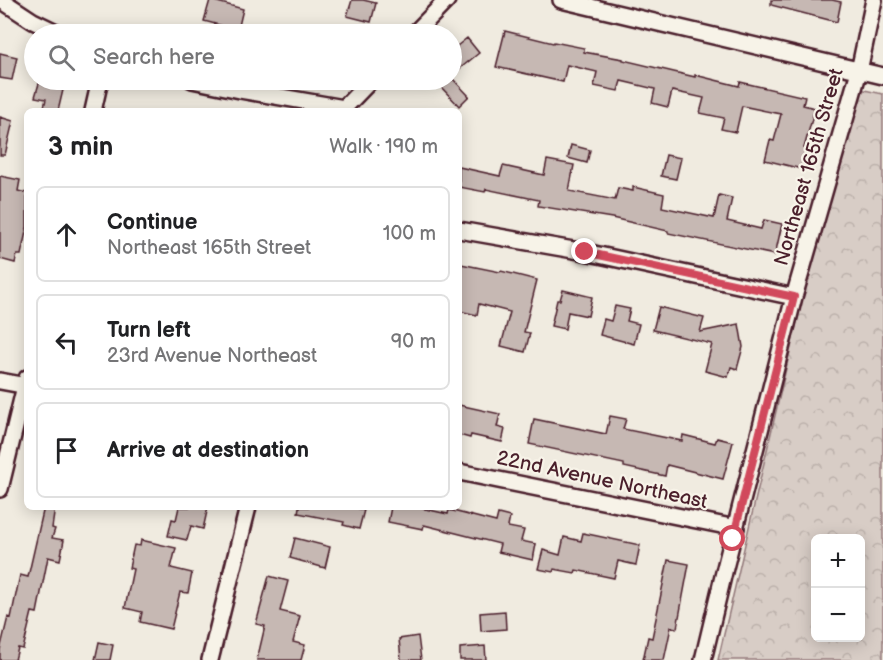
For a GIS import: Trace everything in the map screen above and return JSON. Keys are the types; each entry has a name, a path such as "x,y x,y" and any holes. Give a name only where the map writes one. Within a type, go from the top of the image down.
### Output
{"street":[{"path":"1,0 39,24"},
{"path":"424,24 447,0"},
{"path":"561,0 883,76"},
{"name":"Northeast 165th Street","path":"703,660 794,297 859,71 874,0"},
{"path":"94,108 98,90"},
{"path":"240,90 339,108"},
{"path":"345,108 362,90"},
{"path":"462,231 585,252 794,297"},
{"path":"0,381 24,383"},
{"path":"0,489 24,391"},
{"name":"22nd Avenue Northeast","path":"462,473 736,528"},
{"path":"210,660 247,510"}],"green space":[{"path":"860,89 883,94 883,660 718,660 802,300"}],"building":[{"path":"210,0 243,9 239,24 215,24 204,21"},
{"path":"352,0 376,3 371,22 347,16"},
{"path":"771,0 841,2 837,22 771,5"},
{"path":"505,31 584,48 584,52 695,77 695,75 739,86 740,82 805,97 803,105 815,108 804,148 807,149 802,169 765,160 770,140 774,141 781,114 742,106 736,132 721,129 724,118 700,113 704,98 672,91 668,107 652,103 655,89 621,81 618,91 594,86 597,72 567,65 563,82 496,67"},
{"path":"467,38 479,53 462,67 462,42"},
{"path":"0,53 17,57 12,80 0,78"},
{"path":"462,89 469,96 459,106 444,90"},
{"path":"37,90 63,90 59,108 44,108 46,99 35,97"},
{"path":"0,117 13,121 5,155 0,155"},
{"path":"571,145 590,150 587,163 568,158"},
{"path":"666,155 681,158 676,179 661,176"},
{"path":"547,160 574,165 569,191 615,200 618,188 633,191 633,187 664,194 662,207 714,218 719,195 732,198 727,221 761,229 764,220 782,224 775,255 668,233 668,231 612,218 538,206 539,200 486,189 485,192 462,188 462,168 500,176 503,166 544,175"},
{"path":"0,176 20,180 18,191 24,192 24,241 21,255 17,255 15,263 0,259"},
{"path":"462,264 537,280 524,332 530,333 525,352 501,346 510,312 479,304 477,315 462,312"},
{"path":"563,290 592,297 588,316 568,312 565,329 551,326 557,300 560,300"},
{"path":"615,306 630,309 627,321 639,324 634,344 600,335 604,319 611,321"},
{"path":"659,307 704,318 700,332 739,324 743,347 737,369 731,367 728,377 705,371 712,344 653,330"},
{"path":"462,406 500,414 497,427 505,429 502,442 471,435 470,438 462,436"},
{"path":"610,416 626,419 623,429 682,441 683,435 715,443 717,438 733,442 723,479 667,465 665,476 624,467 624,464 529,444 534,419 606,434"},
{"path":"43,510 55,510 52,528 55,529 52,538 64,540 60,560 48,557 37,613 32,612 23,649 18,648 15,660 0,660 0,650 8,617 11,618 20,575 28,577"},
{"path":"178,510 207,510 203,529 191,526 187,540 168,536 172,519 176,520"},
{"path":"298,510 364,510 359,529 343,525 344,522 298,513"},
{"path":"390,510 430,510 448,514 449,510 496,522 498,514 510,517 508,527 524,530 521,541 536,544 533,560 498,552 500,544 424,525 423,529 388,522"},
{"path":"583,533 640,545 636,565 618,561 614,578 576,570 575,573 538,569 543,550 560,555 564,537 581,541"},
{"path":"295,538 330,547 325,568 290,558"},
{"path":"141,540 176,548 171,568 192,573 188,593 180,592 171,629 140,622 142,612 125,608 133,569 129,568 134,545 140,546"},
{"path":"668,560 689,564 677,628 671,627 664,660 643,660 648,637 652,638"},
{"path":"269,576 288,581 280,611 300,616 293,642 305,645 301,660 257,660 265,626 256,624"},
{"path":"505,611 506,629 481,631 480,613"},
{"path":"418,636 421,660 401,660 399,639"},
{"path":"99,642 113,645 110,660 95,660"},
{"path":"485,646 486,660 460,660 460,648"}],"route":[{"path":"585,252 794,297 733,539"}]}
